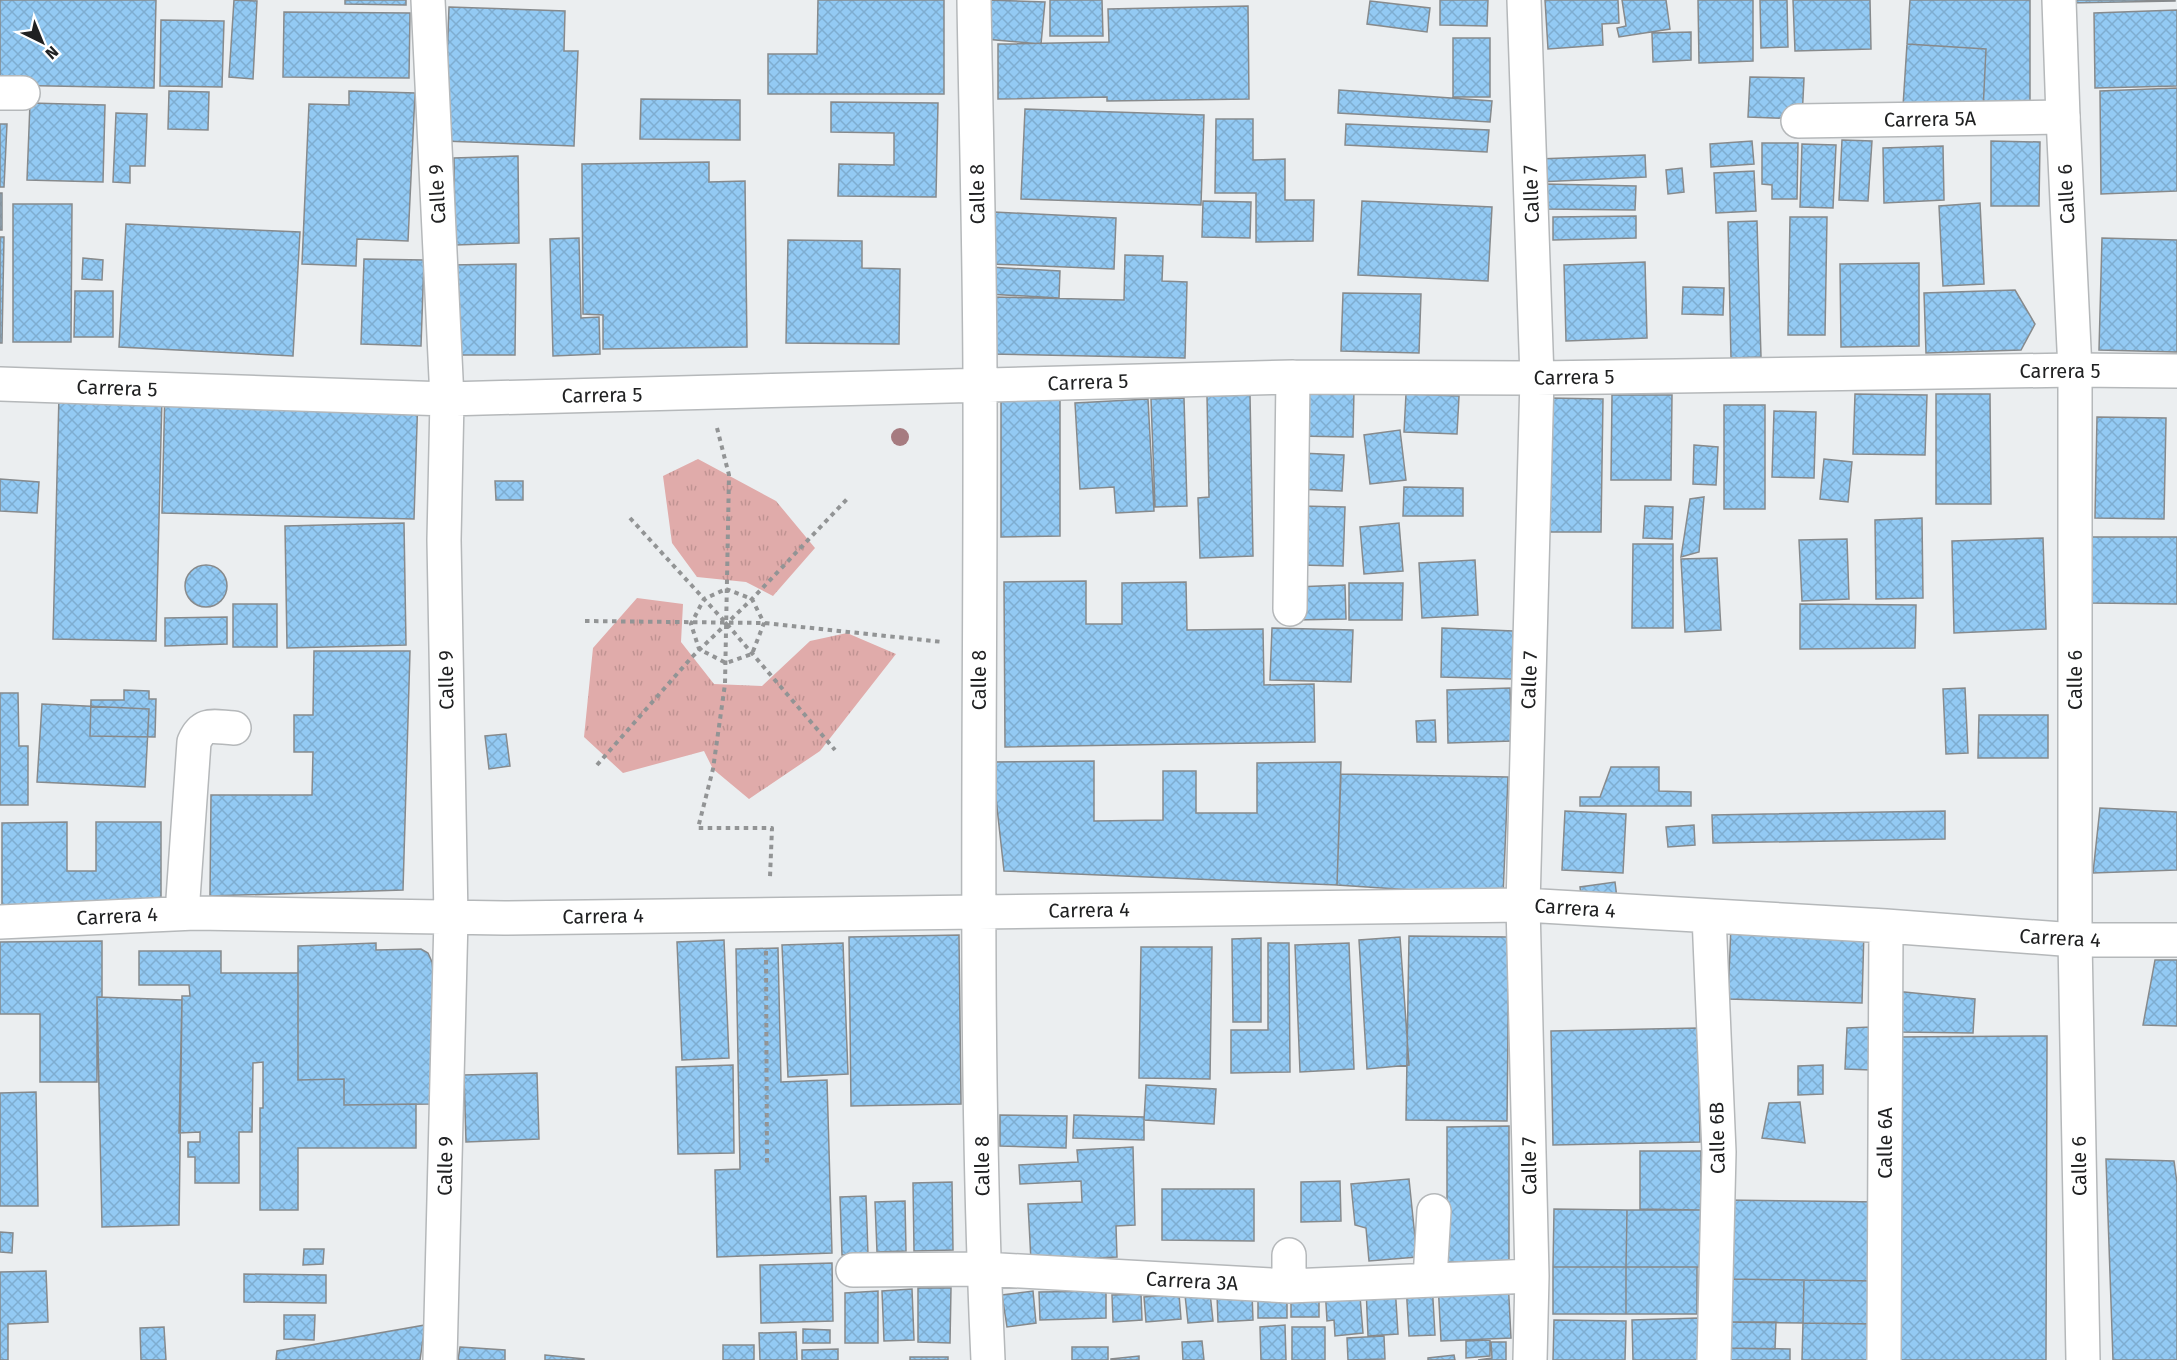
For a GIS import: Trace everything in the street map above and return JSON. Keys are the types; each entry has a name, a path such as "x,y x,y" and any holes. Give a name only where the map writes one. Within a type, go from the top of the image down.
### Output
{"street":[{"name":"Calle 9","path":"428,0 447,399 444,551 451,918 440,1360"},
{"name":"Calle 8","path":"974,0 981,386 978,912 983,1269 988,1360"},
{"name":"Calle 7","path":"1524,0 1537,378 1523,905 1532,1276 1530,1360"},
{"name":"Calle 6","path":"2059,0 2075,370 2075,940 2083,1360"},
{"name":"Carrera 5A","path":"1798,121 2063,117"},
{"name":"Carrera 5","path":"0,384 447,399 1293,377 1537,378 2075,370 2177,371"},
{"path":"1290,609 1293,377"},
{"path":"182,913 194,742 199,731 205,727 234,728"},
{"name":"Carrera 4","path":"0,922 182,913 451,918 1523,905 1886,926 2075,940 2177,940"},
{"name":"Calle 6B","path":"1709,916 1719,1152 1714,1360"},
{"name":"Calle 6A","path":"1884,1360 1886,926"},
{"path":"1430,1279 1434,1211"},
{"name":"Carrera 3A","path":"853,1270 1289,1270 1430,1279 1532,1276"}],"path":[{"path":"710,392 729,475 726,663 713,769 698,828 772,828 768,913 767,1167"},
{"path":"597,765 699,649 752,599 847,499"},
{"path":"630,518 726,623 835,750"},
{"path":"726,589 752,599 764,623 752,654 726,663 699,649 691,624 704,599 726,589"},
{"path":"585,621 691,624 764,623 915,640 980,644"}],"green space":[{"path":"698,459 776,501 815,548 773,596 746,582 697,577 672,543 663,476"},
{"path":"637,598 683,604 681,642 714,684 762,686 810,641 847,633 896,654 820,751 749,799 713,769 704,751 623,773 584,737 593,648"}],"building":[{"path":"0,0 156,0 154,88 0,85"},
{"path":"234,0 257,1 253,79 229,77"},
{"path":"345,0 406,0 406,5 345,4"},
{"path":"818,0 944,0 944,94 768,94 768,54 817,54"},
{"path":"988,0 1045,2 1041,44 985,39"},
{"path":"1050,0 1102,0 1103,36 1050,36"},
{"path":"1440,0 1488,0 1487,26 1440,25"},
{"path":"1545,0 1618,0 1619,23 1602,24 1603,45 1548,49"},
{"path":"1622,0 1666,0 1670,29 1619,37 1617,28 1626,26"},
{"path":"1698,0 1753,0 1753,61 1699,63"},
{"path":"1760,0 1787,0 1788,47 1761,48"},
{"path":"1793,0 1870,0 1871,49 1795,51"},
{"path":"1910,0 2030,0 2030,108 1983,111 1986,49 1907,44"},
{"path":"2067,0 2175,0 2175,1 2067,3"},
{"path":"1370,1 1430,8 1427,32 1367,24"},
{"path":"1248,6 1249,99 1107,101 1107,97 998,99 998,44 1109,42 1108,9"},
{"path":"449,7 565,11 564,51 578,51 574,146 444,141"},
{"path":"2177,10 2177,86 2095,88 2094,13"},
{"path":"284,12 410,13 409,78 283,77"},
{"path":"161,20 224,21 222,87 160,86"},
{"path":"1691,32 1691,60 1653,62 1652,33"},
{"path":"1453,38 1490,38 1490,97 1453,97"},
{"path":"1907,44 1986,49 1983,111 1903,106"},
{"path":"1750,77 1804,78 1802,119 1748,117"},
{"path":"2177,88 2177,191 2101,194 2100,91"},
{"path":"1339,90 1492,101 1490,122 1338,113"},
{"path":"169,91 209,92 208,130 168,129"},
{"path":"349,91 415,93 408,241 357,239 356,266 302,264 309,104 349,105"},
{"path":"641,99 740,100 740,140 640,139"},
{"path":"831,102 938,103 936,197 838,196 839,164 894,165 894,133 831,132"},
{"path":"30,103 105,105 103,182 27,180"},
{"path":"1025,109 1204,115 1201,205 1021,199"},
{"path":"116,113 147,114 145,166 130,166 130,183 113,182"},
{"path":"1216,119 1253,119 1253,160 1285,159 1285,200 1314,200 1313,241 1256,242 1256,193 1215,193"},
{"path":"0,124 7,124 4,187 0,187"},
{"path":"1346,124 1489,130 1487,152 1345,145"},
{"path":"1842,140 1872,141 1868,201 1839,200"},
{"path":"1752,141 1754,164 1711,167 1710,144"},
{"path":"1991,141 2040,142 2039,206 1991,206"},
{"path":"1762,143 1798,143 1797,199 1772,199 1772,185 1762,184"},
{"path":"1802,144 1836,145 1833,208 1800,207"},
{"path":"1943,146 1944,200 1884,203 1883,148"},
{"path":"1645,155 1646,177 1538,182 1538,159"},
{"path":"518,156 519,243 455,245 454,158"},
{"path":"709,162 709,182 745,181 747,347 603,349 603,315 583,314 582,164"},
{"path":"1682,168 1684,192 1668,194 1666,170"},
{"path":"1754,171 1756,211 1716,213 1714,173"},
{"path":"1545,184 1636,186 1635,210 1544,209"},
{"path":"0,193 2,193 2,230 0,230"},
{"path":"1203,201 1251,202 1250,238 1202,237"},
{"path":"1362,201 1492,207 1488,281 1358,275"},
{"path":"1980,203 1984,284 1943,286 1939,206"},
{"path":"13,204 72,204 71,342 13,342"},
{"path":"994,212 1116,218 1114,269 991,264"},
{"path":"1636,216 1636,238 1553,240 1553,217"},
{"path":"1790,217 1827,217 1825,335 1788,335"},
{"path":"1757,221 1761,357 1731,358 1728,222"},
{"path":"126,224 300,232 293,356 119,347"},
{"path":"0,237 4,237 2,343 0,343"},
{"path":"579,238 581,318 599,317 600,354 553,356 550,239"},
{"path":"2102,238 2177,240 2177,352 2099,350"},
{"path":"788,240 862,241 862,268 900,269 899,344 786,343"},
{"path":"1125,255 1163,256 1162,281 1187,282 1185,358 990,354 992,297 1124,300"},
{"path":"83,258 103,260 102,280 82,279"},
{"path":"364,259 424,260 421,346 361,344"},
{"path":"1645,262 1647,338 1566,341 1564,265"},
{"path":"1919,263 1919,346 1841,347 1840,264"},
{"path":"516,264 515,355 450,355 451,265"},
{"path":"989,267 1060,271 1059,298 987,294"},
{"path":"1683,287 1724,288 1723,315 1682,314"},
{"path":"2015,290 2035,324 2021,350 1926,353 1924,293"},
{"path":"75,291 113,291 113,337 74,337"},
{"path":"1343,293 1421,294 1419,353 1341,351"},
{"path":"165,389 418,394 414,519 162,513"},
{"path":"1297,389 1354,389 1353,437 1296,436"},
{"path":"1406,394 1459,396 1457,434 1404,432"},
{"path":"1855,394 1927,395 1925,455 1853,454"},
{"path":"1936,394 1990,394 1991,504 1936,504"},
{"path":"59,395 162,396 156,641 53,639"},
{"path":"1001,395 1060,395 1060,536 1001,537"},
{"path":"1250,395 1253,556 1200,558 1198,498 1209,497 1207,396"},
{"path":"1612,395 1672,395 1671,480 1611,480"},
{"path":"1184,398 1187,506 1155,507 1151,399"},
{"path":"1549,398 1603,399 1601,532 1548,532"},
{"path":"1148,399 1154,511 1116,513 1114,487 1080,489 1075,403"},
{"path":"1724,405 1765,405 1765,509 1724,509"},
{"path":"1774,411 1816,412 1814,478 1772,477"},
{"path":"2097,417 2166,418 2164,519 2095,518"},
{"path":"1400,430 1406,480 1370,484 1364,435"},
{"path":"1694,445 1718,447 1716,485 1693,484"},
{"path":"1300,453 1344,455 1342,491 1297,489"},
{"path":"1824,459 1852,462 1848,502 1820,499"},
{"path":"0,479 39,482 37,513 0,511"},
{"path":"495,481 523,481 523,500 496,500"},
{"path":"1404,487 1463,488 1463,516 1403,516"},
{"path":"1704,497 1699,552 1681,557 1690,499"},
{"path":"1300,506 1345,507 1343,566 1299,565"},
{"path":"1645,506 1673,507 1672,539 1643,538"},
{"path":"1922,518 1923,598 1876,599 1875,520"},
{"path":"404,523 406,645 287,648 285,526"},
{"path":"1399,523 1403,571 1364,574 1360,527"},
{"path":"2091,537 2177,537 2177,604 2091,603"},
{"path":"2043,538 2046,629 1954,633 1952,541"},
{"path":"1847,539 1849,599 1802,601 1799,540"},
{"path":"1633,544 1673,544 1673,628 1632,628"},
{"path":"1717,558 1721,630 1685,632 1681,559"},
{"path":"1475,560 1478,615 1422,618 1419,563"},
{"path":"206,565 214,566 221,571 226,578 226,594 221,601 214,606 206,607 198,606 191,601 186,594 185,586 186,578 191,571 198,566"},
{"path":"1086,581 1086,624 1122,624 1122,583 1186,582 1187,630 1263,629 1264,685 1314,684 1315,742 1005,747 1004,582"},
{"path":"1349,583 1403,583 1402,620 1349,620"},
{"path":"1345,585 1346,619 1295,620 1295,587"},
{"path":"233,604 277,604 277,647 233,647"},
{"path":"1800,604 1916,605 1915,648 1800,649"},
{"path":"227,617 227,644 165,646 165,618"},
{"path":"1272,628 1353,630 1351,682 1270,680"},
{"path":"1442,628 1513,631 1512,679 1441,677"},
{"path":"314,651 410,651 403,890 210,896 211,795 312,795 313,752 294,752 294,715 313,715"},
{"path":"1510,688 1512,741 1448,743 1447,690"},
{"path":"1965,688 1968,753 1946,754 1943,689"},
{"path":"124,690 149,691 149,699 156,699 155,737 90,736 91,700 124,700"},
{"path":"0,693 18,693 19,746 28,746 28,805 0,805"},
{"path":"42,704 149,709 145,787 37,782"},
{"path":"1979,715 2048,715 2048,758 1978,758"},
{"path":"1435,720 1436,742 1417,742 1416,721"},
{"path":"506,734 510,766 489,769 485,736"},
{"path":"1094,761 1094,821 1163,820 1163,771 1196,771 1196,813 1257,813 1257,763 1341,762 1337,885 1004,871 992,762"},
{"path":"1611,767 1659,767 1659,791 1691,792 1691,806 1580,806 1580,797 1600,797"},
{"path":"1341,774 1508,777 1503,896 1337,885"},
{"path":"2100,808 2177,812 2177,870 2093,873"},
{"path":"1565,811 1626,814 1623,873 1562,870"},
{"path":"1945,811 1945,839 1713,843 1712,815"},
{"path":"67,822 67,871 96,871 96,822 161,822 161,905 2,906 2,823"},
{"path":"1694,825 1695,845 1668,847 1666,827"},
{"path":"1615,882 1617,898 1582,903 1580,887"},
{"path":"1731,926 1864,930 1862,1003 1728,999"},
{"path":"959,935 961,1104 851,1106 849,937"},
{"path":"1409,936 1509,937 1507,1121 1406,1120"},
{"path":"1400,937 1409,1065 1367,1069 1359,940"},
{"path":"1261,938 1261,1022 1233,1022 1232,939"},
{"path":"724,940 729,1058 682,1060 677,942"},
{"path":"102,941 102,997 97,997 97,1082 40,1082 40,1014 0,1014 0,942"},
{"path":"376,943 376,950 421,949 428,953 432,962 434,981 430,1104 344,1105 344,1079 298,1080 298,946"},
{"path":"843,943 848,1074 788,1077 782,945"},
{"path":"1268,943 1289,943 1290,1072 1231,1073 1231,1030 1268,1030"},
{"path":"1349,943 1354,1069 1300,1072 1295,945"},
{"path":"1141,947 1212,947 1210,1079 1139,1078"},
{"path":"778,948 781,1082 827,1080 832,1253 717,1257 715,1170 740,1169 736,949"},
{"path":"139,951 221,951 221,973 298,973 298,1080 344,1079 344,1105 416,1104 416,1148 298,1148 298,1210 260,1210 260,1108 263,1108 263,1062 253,1063 252,1132 239,1132 239,1183 195,1183 195,1157 188,1157 188,1142 200,1142 200,1132 179,1133 182,996 190,996 189,985 139,985"},
{"path":"2155,960 2177,960 2177,1026 2143,1025"},
{"path":"1894,991 1975,999 1973,1033 1900,1032"},
{"path":"97,997 182,1000 179,1225 102,1227"},
{"path":"1871,1027 1871,1070 1845,1069 1847,1028"},
{"path":"1698,1028 1700,1142 1553,1145 1551,1031"},
{"path":"2047,1036 2046,1360 1894,1360 1895,1037"},
{"path":"733,1065 734,1153 678,1154 676,1067"},
{"path":"1823,1065 1823,1094 1798,1095 1798,1066"},
{"path":"537,1073 539,1139 466,1142 464,1075"},
{"path":"1146,1085 1216,1089 1214,1124 1144,1120"},
{"path":"36,1092 38,1206 0,1206 0,1093"},
{"path":"1800,1102 1805,1143 1762,1138 1769,1103"},
{"path":"1000,1115 1067,1116 1066,1148 1000,1146"},
{"path":"1074,1115 1144,1117 1144,1140 1073,1138"},
{"path":"1509,1126 1509,1261 1447,1262 1447,1127"},
{"path":"1133,1147 1135,1225 1116,1226 1117,1257 1031,1261 1028,1204 1082,1202 1081,1181 1020,1184 1019,1165 1078,1162 1077,1150"},
{"path":"1640,1151 1701,1151 1701,1210 1640,1209"},
{"path":"2106,1159 2174,1161 2177,1183 2177,1360 2113,1360"},
{"path":"1409,1179 1417,1257 1369,1261 1366,1228 1355,1225 1351,1184"},
{"path":"1340,1181 1341,1221 1301,1222 1301,1182"},
{"path":"952,1182 953,1250 914,1251 913,1183"},
{"path":"1162,1189 1254,1189 1254,1241 1162,1240"},
{"path":"866,1196 868,1254 842,1255 840,1197"},
{"path":"1725,1200 1880,1202 1878,1281 1723,1279"},
{"path":"905,1201 906,1251 877,1252 875,1202"},
{"path":"1554,1209 1627,1210 1626,1267 1553,1267"},
{"path":"1627,1210 1701,1210 1700,1267 1626,1267"},
{"path":"0,1232 13,1233 12,1253 0,1252"},
{"path":"304,1249 324,1249 323,1264 303,1265"},
{"path":"832,1263 833,1321 761,1323 760,1265"},
{"path":"1553,1267 1626,1267 1626,1314 1553,1314"},
{"path":"1626,1267 1697,1267 1697,1314 1626,1314"},
{"path":"46,1271 48,1322 8,1324 8,1360 0,1360 0,1272"},
{"path":"244,1274 326,1275 326,1303 244,1302"},
{"path":"1508,1279 1511,1338 1441,1341 1438,1282"},
{"path":"1723,1279 1804,1280 1803,1323 1722,1322"},
{"path":"1804,1280 1878,1281 1877,1324 1803,1323"},
{"path":"1432,1282 1435,1335 1409,1336 1406,1284"},
{"path":"1359,1284 1363,1333 1335,1336 1334,1320 1327,1321 1325,1287"},
{"path":"1395,1285 1398,1334 1368,1336 1366,1287"},
{"path":"918,1288 951,1288 950,1343 918,1342"},
{"path":"912,1289 914,1340 884,1341 882,1291"},
{"path":"878,1291 878,1343 845,1343 845,1293"},
{"path":"1033,1291 1036,1323 1007,1327 1002,1295"},
{"path":"1106,1291 1106,1318 1040,1320 1039,1292"},
{"path":"1291,1291 1319,1291 1319,1317 1291,1317"},
{"path":"1287,1292 1287,1318 1258,1318 1258,1293"},
{"path":"1210,1293 1213,1321 1188,1323 1185,1295"},
{"path":"1252,1293 1253,1320 1218,1322 1217,1295"},
{"path":"1141,1294 1142,1320 1113,1322 1112,1295"},
{"path":"1179,1294 1181,1319 1146,1322 1144,1297"},
{"path":"284,1315 315,1315 314,1340 284,1339"},
{"path":"1698,1318 1699,1360 1633,1360 1632,1320"},
{"path":"1554,1320 1626,1321 1625,1360 1553,1360"},
{"path":"1722,1322 1776,1322 1775,1349 1722,1348"},
{"path":"1803,1323 1877,1324 1876,1360 1802,1360"},
{"path":"425,1325 420,1360 276,1360 277,1351"},
{"path":"1285,1325 1286,1360 1261,1360 1260,1327"},
{"path":"164,1327 166,1360 141,1360 140,1328"},
{"path":"1292,1327 1325,1327 1325,1360 1292,1360"},
{"path":"803,1329 830,1330 830,1343 803,1343"},
{"path":"796,1332 797,1360 760,1360 759,1333"},
{"path":"1384,1336 1385,1359 1348,1360 1347,1338"},
{"path":"1490,1340 1490,1356 1466,1358 1466,1341"},
{"path":"1202,1341 1204,1360 1183,1360 1182,1342"},
{"path":"1491,1342 1506,1342 1506,1360 1478,1360 1492,1358"},
{"path":"723,1345 754,1345 754,1360 723,1360"},
{"path":"460,1347 505,1350 505,1360 458,1360"},
{"path":"1072,1347 1108,1347 1108,1360 1072,1360"},
{"path":"1722,1348 1790,1349 1790,1360 1721,1360"},
{"path":"838,1349 838,1360 802,1360 802,1350"},
{"path":"545,1355 584,1359 584,1360 545,1360"},
{"path":"1454,1355 1455,1360 1428,1360 1428,1358"},
{"path":"1139,1356 1139,1360 1111,1360 1111,1359"},
{"path":"910,1357 948,1357 948,1360 910,1360"}]}
